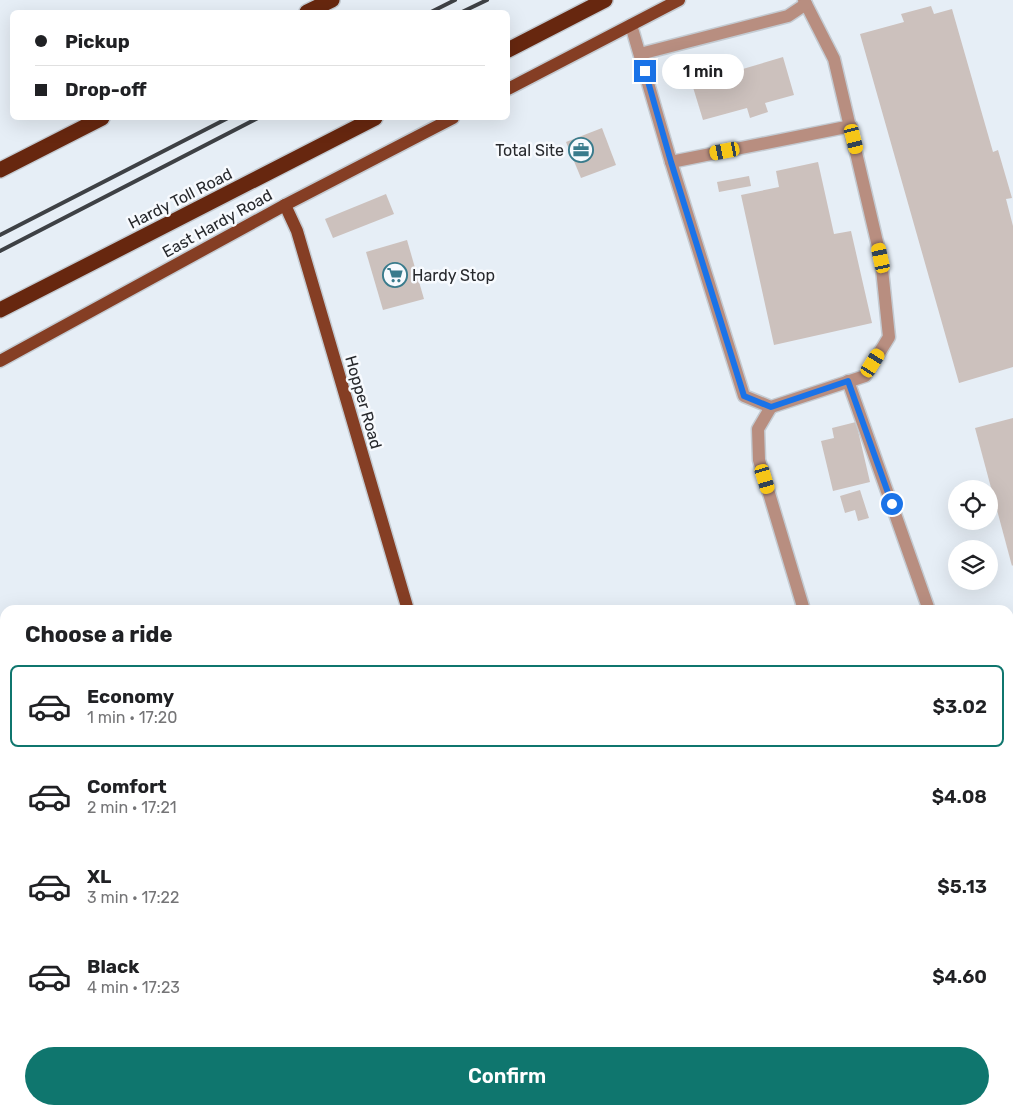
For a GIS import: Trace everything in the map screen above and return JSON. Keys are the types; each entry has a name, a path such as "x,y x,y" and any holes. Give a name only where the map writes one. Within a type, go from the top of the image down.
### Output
{"highway":[{"path":"312,10 332,0"},
{"path":"510,49 604,0"},
{"path":"0,170 98,120"},
{"name":"Hardy Toll Road","path":"0,310 371,120"}],"main road":[{"path":"510,88 679,0"},
{"name":"East Hardy Road","path":"0,361 285,204 449,120"},
{"name":"Hopper Road","path":"285,204 297,232 407,605"}],"street":[{"path":"640,54 788,16 805,2 834,58 881,258 889,337 865,376 771,407 758,429 759,460 802,605"},
{"path":"631,25 671,162 744,396 771,407"},
{"path":"671,162 851,126"},
{"path":"848,381 927,605"}],"building":[{"path":"931,6 934,14 952,9 993,152 998,150 1012,198 1006,199 1013,226 1013,367 959,383 860,34 904,22 901,14"},
{"path":"783,57 794,95 765,103 768,112 750,118 747,108 703,120 692,84"},
{"path":"602,128 616,165 581,178 566,142"},
{"path":"818,162 834,234 851,231 872,323 774,345 741,195 779,187 776,171"},
{"path":"749,176 751,186 719,192 717,182"},
{"path":"386,194 394,214 333,238 325,219"},
{"name":"Hardy Stop","path":"407,240 424,299 383,310 366,252"},
{"path":"1013,418 1012,566 998,514 998,480 989,480 975,428"},
{"path":"856,422 870,482 833,491 821,441 834,438 832,428"},
{"path":"860,490 869,518 858,521 855,510 845,513 840,496"}],"railway":[{"path":"435,10 455,0"},
{"path":"466,10 487,0"},
{"path":"0,235 224,120"},
{"path":"0,251 254,120"}],"place":[{"name":"Total Site","path":"581,150"},
{"name":"Hardy Stop","path":"395,275"}],"route":[{"path":"645,71 671,162 744,396 771,407 848,381 892,504"}]}
